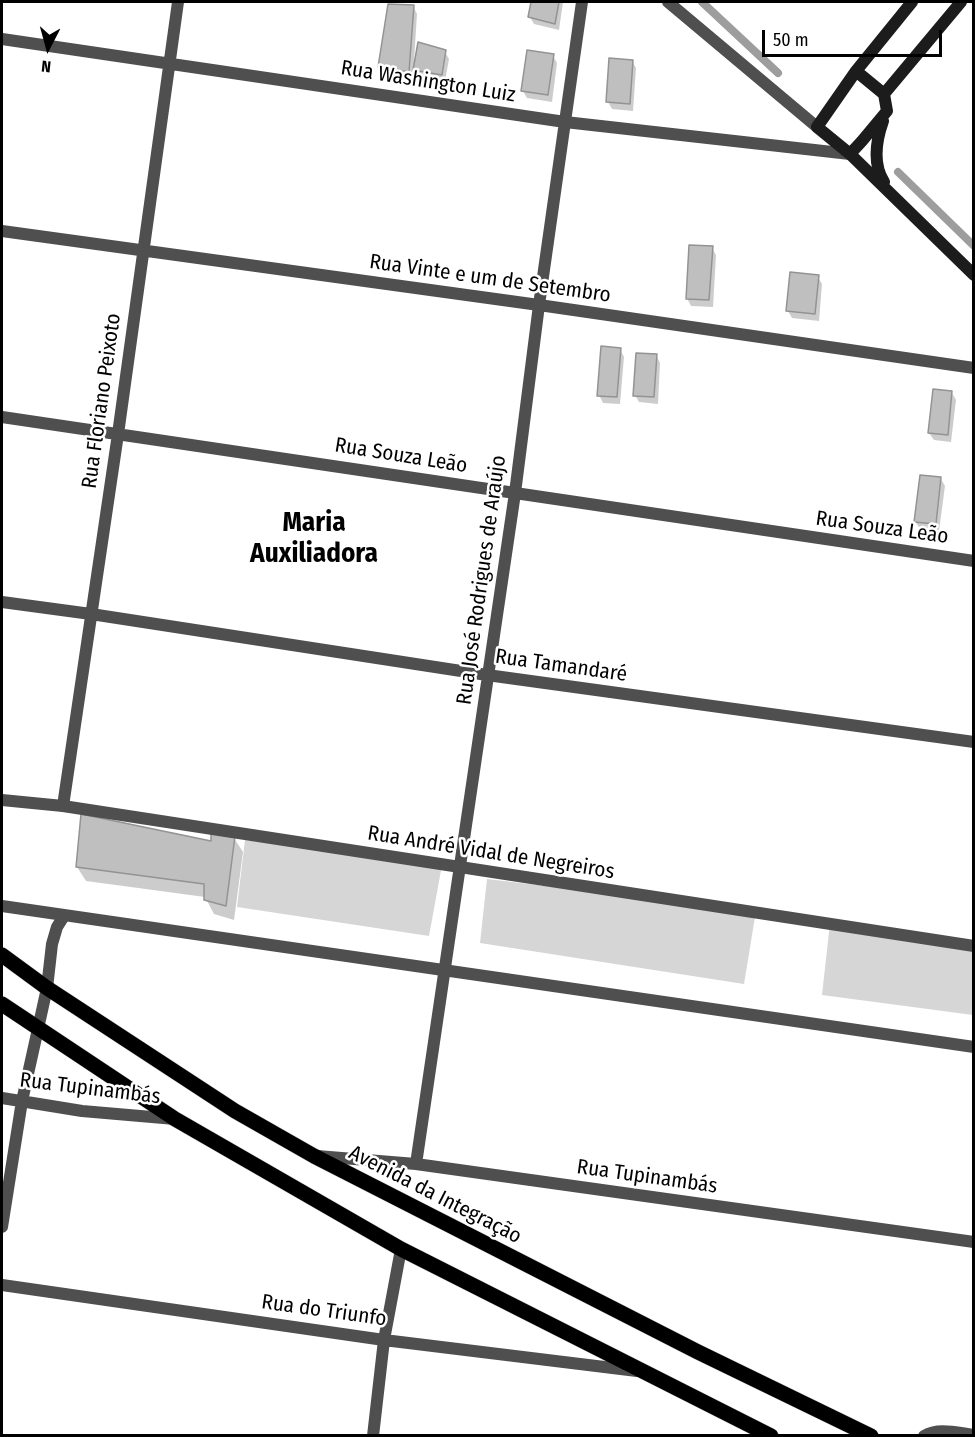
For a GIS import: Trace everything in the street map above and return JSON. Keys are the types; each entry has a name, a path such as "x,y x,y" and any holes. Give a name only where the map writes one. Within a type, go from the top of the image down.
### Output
{"main road":[{"path":"884,94 961,2"},
{"path":"909,4 856,71 817,127 850,154 974,275"},
{"path":"856,71 884,94 886,111 876,155 878,173 891,193"},
{"path":"850,154 886,111"},
{"name":"Avenida da Integração","path":"2,955 47,988 235,1111 314,1156 698,1352 871,1436"},
{"path":"2,1004 175,1119 401,1249 771,1436"}],"street":[{"name":"Rua Floriano Peixoto","path":"63,806 178,2"},
{"name":"Rua José Rodrigues de Araújo","path":"416,1164 515,493 538,305 582,2"},
{"path":"668,2 817,127"},
{"name":"Rua Washington Luiz","path":"2,39 565,122 850,154"},
{"name":"Rua Vinte e um de Setembro","path":"2,231 143,249 974,368"},
{"name":"Rua Souza Leão","path":"2,417 974,561"},
{"name":"Rua Tamandaré","path":"2,602 487,675 974,742"},
{"name":"Rua André Vidal de Negreiros","path":"2,801 63,806 974,946"},
{"path":"2,906 974,1047"},
{"path":"2,1227 22,1101 47,988 53,937 64,916"},
{"name":"Rua Tupinambás","path":"2,1098 82,1111 175,1119"},
{"name":"Rua Tupinambás","path":"314,1156 416,1164 974,1242"},
{"path":"373,1436 384,1340 401,1249"},
{"name":"Rua do Triunfo","path":"2,1285 384,1340 642,1371"},
{"path":"924,1436 928,1433 943,1432 974,1435"}],"shaded area":[{"path":"245,840 442,865 429,936 237,907"},
{"path":"487,879 756,911 744,984 480,943"},
{"path":"830,923 973,944 973,1015 822,995"}],"building":[{"path":"531,2 559,2 555,24 528,17"},
{"path":"388,4 414,5 409,72 378,67"},
{"path":"418,42 446,50 442,75 413,70"},
{"path":"527,50 554,54 548,95 521,91"},
{"path":"609,58 633,60 630,104 606,102"},
{"path":"689,245 713,246 709,300 686,299"},
{"path":"790,272 819,275 815,314 786,311"},
{"path":"601,346 621,348 617,397 597,396"},
{"path":"636,353 657,354 654,397 633,396"},
{"path":"933,389 952,391 948,435 928,433"},
{"path":"920,475 941,477 936,524 914,522"},
{"path":"81,814 211,841 211,833 235,836 226,906 204,900 204,884 76,867"}],"waterway":[{"path":"702,2 778,73"},
{"path":"898,172 974,246"}],"district":[{"name":"Maria Auxiliadora","path":"314,538"}]}
